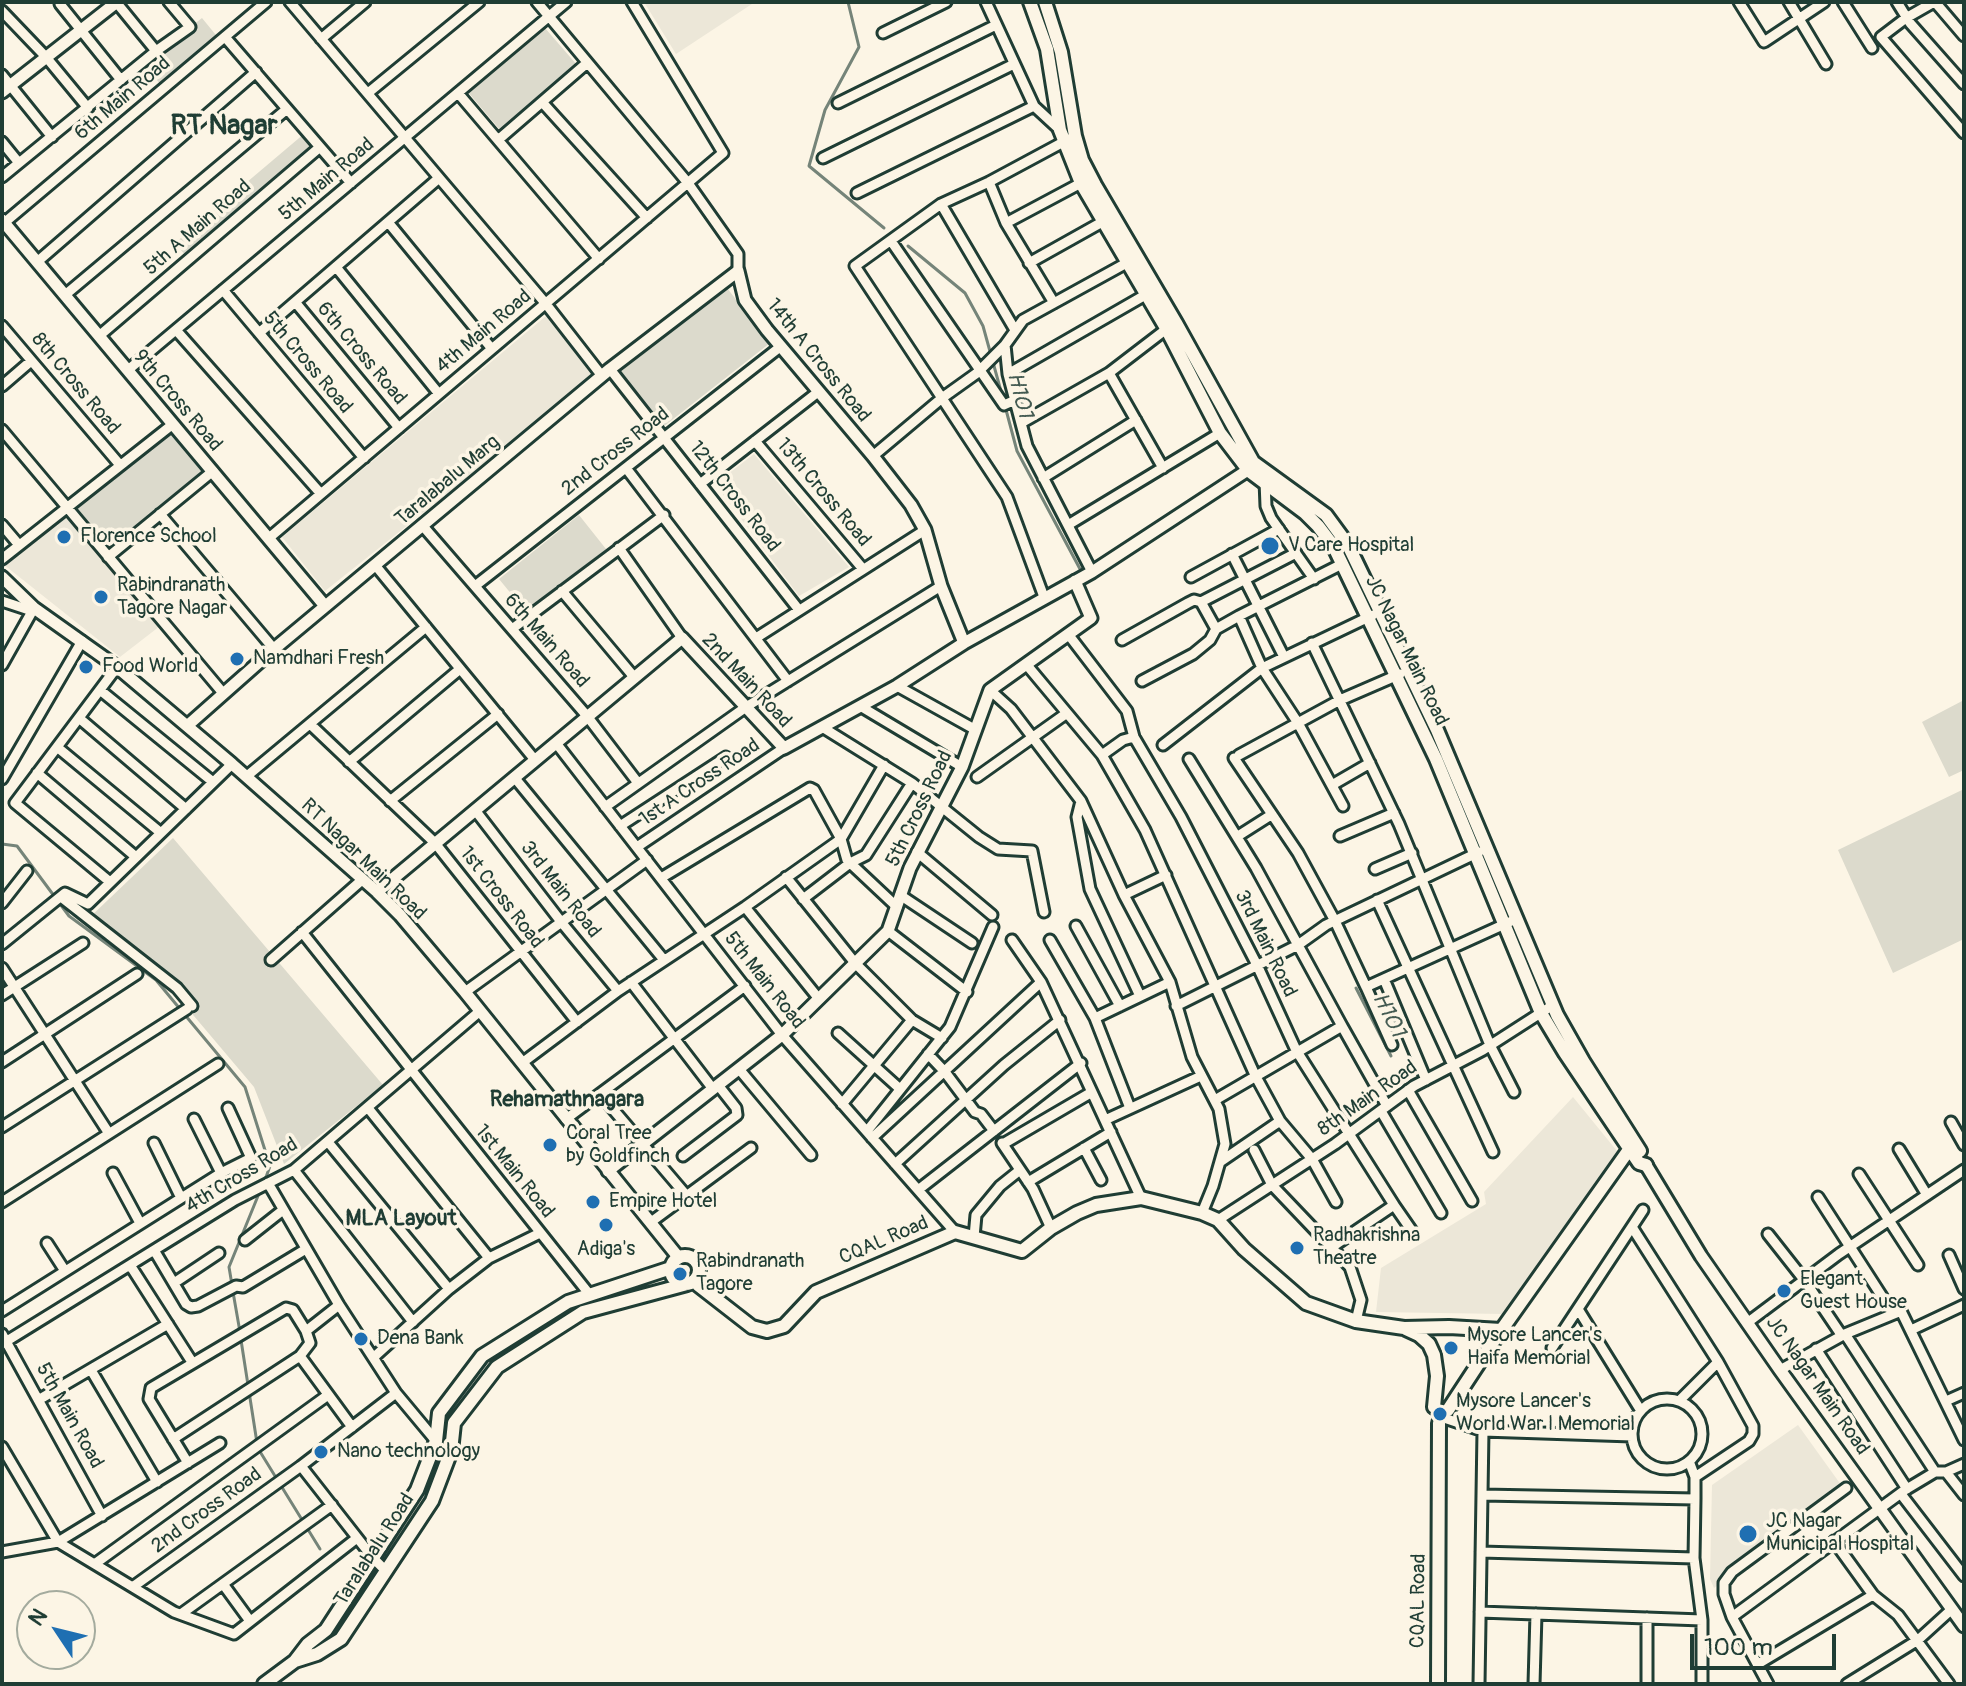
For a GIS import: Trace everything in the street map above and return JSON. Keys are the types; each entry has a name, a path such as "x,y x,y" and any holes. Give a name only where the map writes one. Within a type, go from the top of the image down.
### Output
{"main road":[{"name":"JC Nagar Main Road","path":"1030,2 1047,49 1066,136 1081,183 1133,260 1147,294 1171,326 1220,433 1252,468 1318,526 1374,614"},
{"name":"JC Nagar Main Road","path":"1045,2 1061,52 1066,136 1133,260 1221,407 1252,468"},
{"name":"JC Nagar Main Road","path":"1267,479 1312,504 1336,526 1348,545 1374,614 1403,672 1436,759 1481,851 1547,1009 1632,1146 1639,1163 1646,1165"},
{"path":"1445,1417 1501,1330 1632,1146"},
{"name":"CQAL Road","path":"692,1281 752,1327 767,1331 784,1326 816,1292 955,1232 1019,1251 1051,1228 1096,1205 1141,1198 1218,1220 1244,1249 1300,1299 1356,1321 1404,1328 1501,1330"},
{"path":"688,1256 699,1269 692,1281 674,1279 675,1263 688,1256"},
{"name":"Taralabalu Road","path":"264,1684 295,1661 308,1644 326,1630 417,1490 436,1441 439,1413 482,1356 568,1302 675,1263"},
{"name":"Taralabalu Road","path":"295,1661 317,1654 341,1639 432,1501 451,1451 454,1423 497,1367 583,1312 692,1281"},
{"name":"CQAL Road","path":"1404,1328 1429,1344 1437,1376 1432,1418 1445,1417 1438,1684"}],"street":[{"path":"6,88 116,2 156,51"},
{"path":"2,177 156,51 190,27 169,2"},
{"name":"6th Main Road","path":"3,221 266,2"},
{"path":"290,2 606,372"},
{"path":"321,39 365,2"},
{"path":"368,93 479,2"},
{"name":"14th A Cross Road","path":"537,2 688,183 738,254 738,271 745,300 911,505 925,530 941,586 964,643"},
{"name":"5th Main Road","path":"128,370 566,2"},
{"name":"4th Main Road","path":"269,538 723,153 632,2"},
{"path":"883,33 946,2"},
{"path":"986,2 1034,106 1066,136 989,182 941,204 855,266 1007,497 1044,597"},
{"path":"1739,2 1764,42 1824,2"},
{"path":"1789,2 1826,64"},
{"path":"1843,2 1872,48"},
{"path":"1897,2 1906,18 1964,84"},
{"path":"1964,36 1934,2 1881,37 1964,133"},
{"path":"60,4 121,80"},
{"path":"2,11 46,57 88,108"},
{"path":"838,103 996,25"},
{"path":"225,37 351,183"},
{"path":"498,140 587,63"},
{"path":"823,158 1014,64"},
{"path":"37,262 256,72"},
{"path":"2,75 6,88 52,137"},
{"path":"458,93 599,259"},
{"path":"542,102 647,218"},
{"path":"857,193 1034,106"},
{"path":"65,295 287,109"},
{"path":"2,142 19,163"},
{"name":"5th A Main Road","path":"99,336 320,147"},
{"path":"259,333 439,178"},
{"path":"989,182 1006,223 1054,303"},
{"path":"1006,223 1081,183"},
{"path":"941,204 1015,330"},
{"name":"9th Cross Road","path":"3,221 325,606"},
{"path":"1029,263 1104,221"},
{"path":"388,222 492,349"},
{"path":"891,241 1004,405 1015,400"},
{"path":"873,456 979,371 1005,345 1023,320 1133,260"},
{"path":"336,267 439,394"},
{"name":"Taralabalu Marg","path":"187,726 274,649 606,372 738,271"},
{"name":"5th Cross Road","path":"223,290 364,458"},
{"path":"1008,374 1147,294"},
{"name":"6th Cross Road","path":"296,303 399,428"},
{"name":"8th Cross Road","path":"2,326 120,465"},
{"path":"1021,423 1109,373 1171,326"},
{"path":"176,330 321,494"},
{"path":"1005,345 1008,374 1027,446 1092,572"},
{"name":"2nd Cross Road","path":"475,586 780,347"},
{"path":"2,386 31,361"},
{"name":"12th Cross Road","path":"606,372 665,437 799,610"},
{"path":"1109,373 1163,468"},
{"path":"700,484 818,392"},
{"path":"1043,478 1136,420"},
{"path":"2,559 173,424"},
{"path":"2,430 223,693"},
{"path":"1068,525 1220,433"},
{"name":"13th Cross Road","path":"755,441 863,569"},
{"path":"626,468 788,681"},
{"name":"2nd Main Road","path":"377,892 682,638 784,748 1092,572 1252,468"},
{"path":"108,557 213,471"},
{"path":"1267,479 1266,506 1314,579"},
{"path":"160,514 274,649"},
{"path":"512,629 664,515"},
{"path":"2,525 19,545"},
{"name":"6th Main Road","path":"422,525 587,716 638,783"},
{"path":"1191,577 1279,529"},
{"path":"756,638 925,530"},
{"path":"619,548 682,638"},
{"path":"1122,640 1194,600 1201,602 1296,553"},
{"path":"1232,554 1284,657"},
{"path":"1142,681 1193,654 1210,640 1216,629 1342,564"},
{"path":"375,565 535,760"},
{"name":"RT Nagar Main Road","path":"2,577 34,608 117,667 247,776 400,915 651,1222 675,1263"},
{"path":"1075,581 1091,618 990,690 1011,709 1081,801 1124,895 1170,982 1192,1057 1219,1109 1225,1144 1202,1213"},
{"path":"605,807 746,707 941,586"},
{"path":"562,591 634,677"},
{"path":"2,601 26,609 34,608"},
{"path":"1201,602 1216,629"},
{"path":"2,665 34,608"},
{"path":"1163,745 1262,668 1374,614"},
{"path":"1239,616 1262,668 1298,723 1343,806"},
{"path":"247,776 426,627"},
{"name":"3rd Main Road","path":"1068,634 1127,711 1134,737 1181,817 1257,965 1296,1050 1412,1231"},
{"path":"2,779 82,641"},
{"path":"1312,643 1412,853 1490,1045 1514,1092"},
{"path":"1026,664 1102,755 1145,830 1255,1075 1280,1121 1312,1159 1336,1202"},
{"path":"110,882 15,803 117,667"},
{"path":"349,762 460,669"},
{"path":"1392,1045 1335,921 1298,853 1236,757 1340,700 1403,672"},
{"path":"897,686 976,730"},
{"path":"100,690 213,782"},
{"name":"5th Cross Road","path":"608,1171 782,1035 888,931 917,852 962,767 990,690"},
{"path":"860,706 962,767"},
{"path":"977,777 1067,713"},
{"path":"390,801 498,714"},
{"path":"79,718 186,809"},
{"name":"1st Cross Road","path":"310,724 435,843 577,1022"},
{"path":"822,727 912,783 998,849 1032,851 1044,912"},
{"path":"1102,755 1123,740 1134,737"},
{"name":"5th Main Road","path":"556,743 782,1035 955,1232"},
{"path":"57,747 161,833"},
{"name":"1st A Cross Road","path":"637,847 784,748"},
{"path":"620,826 726,757"},
{"path":"1189,759 1238,836 1441,1213"},
{"path":"1332,785 1370,763"},
{"path":"2,944 65,893 88,904 232,764"},
{"path":"522,1063 618,991 841,839 884,765"},
{"path":"37,773 136,857"},
{"path":"514,777 664,960"},
{"path":"803,899 850,863 866,855 912,783"},
{"path":"661,878 810,788 841,839 850,863 898,901 972,943"},
{"path":"1081,801 1077,817 1090,889 1140,996"},
{"name":"3rd Main Road","path":"475,810 618,991"},
{"path":"1340,836 1394,813"},
{"path":"1238,836 1271,815"},
{"path":"1176,1006 1298,945 1335,921 1481,851"},
{"path":"917,852 992,915"},
{"path":"1375,869 1412,853"},
{"path":"465,992 647,860"},
{"path":"2,903 27,871"},
{"path":"1124,895 1166,875"},
{"path":"786,877 855,963 912,1020 942,1038"},
{"path":"271,960 363,879"},
{"path":"1377,900 1493,1152"},
{"path":"2,1127 183,1012 177,988 55,902"},
{"path":"745,907 819,999"},
{"path":"1366,987 1510,922"},
{"path":"1076,926 1120,1006"},
{"path":"870,1135 900,1089 950,1027 993,927"},
{"path":"888,931 967,992"},
{"name":"1st Main Road","path":"302,932 590,1295"},
{"path":"1012,940 1041,982 1141,1198"},
{"path":"1050,940 1095,1018 1130,1108"},
{"path":"2,995 83,943"},
{"path":"2,968 108,1132"},
{"path":"2,1062 137,974"},
{"path":"1384,979 1426,1080"},
{"path":"631,982 674,1039 736,1108 737,1115 683,1156"},
{"path":"870,1135 945,1072 1041,982"},
{"path":"1095,1018 1170,982"},
{"path":"566,1119 745,986"},
{"name":"8th Main Road","path":"1218,1220 1350,1133 1408,1090 1490,1045 1547,1009"},
{"name":"4th Cross Road","path":"4,1340 294,1170 480,1011"},
{"path":"842,1104 912,1020"},
{"path":"895,1164 1004,1065 1060,1020"},
{"path":"1215,1100 1296,1050 1342,1026"},
{"path":"838,1033 900,1089"},
{"path":"928,1054 994,1131"},
{"path":"918,1190 1081,1063"},
{"path":"2,1202 218,1064"},
{"path":"739,1069 811,1155"},
{"path":"1105,1120 1201,1076"},
{"path":"1408,1090 1472,1201"},
{"path":"1051,1228 1028,1182 1002,1144 1092,1092"},
{"path":"600,1094 686,1195"},
{"path":"2,1311 221,1173 251,1158 228,1108"},
{"path":"368,1108 489,1258"},
{"path":"194,1119 221,1173"},
{"path":"1220,1162 1280,1121"},
{"path":"1951,1122 1964,1145"},
{"path":"1028,1182 1111,1132"},
{"path":"328,1142 449,1289"},
{"path":"154,1143 181,1198"},
{"path":"651,1222 751,1148"},
{"path":"1084,1148 1101,1180"},
{"path":"1899,1149 1927,1195"},
{"path":"1254,1150 1272,1185 1350,1267 1361,1300 1356,1321"},
{"name":"JC Nagar Main Road","path":"1646,1165 1701,1256 1747,1323 1964,1626"},
{"path":"294,1170 413,1322"},
{"path":"974,1237 976,1215 1000,1186 1020,1170"},
{"path":"1747,1323 1849,1248 1964,1170"},
{"path":"113,1173 140,1223"},
{"path":"1859,1174 1918,1265"},
{"path":"264,1185 283,1210 396,1393 436,1441"},
{"path":"1818,1197 1892,1312"},
{"path":"1332,1247 1394,1205"},
{"path":"245,1240 283,1210"},
{"path":"1552,1348 1643,1210"},
{"path":"1632,1227 1718,1362 1753,1426 1749,1441 1695,1477"},
{"path":"374,1357 449,1289 489,1258 540,1233"},
{"path":"1768,1234 1941,1472 1964,1495"},
{"path":"47,1243 65,1271"},
{"path":"154,1250 186,1304 191,1307 236,1286 243,1287 306,1249"},
{"path":"174,1283 219,1253"},
{"path":"1949,1255 1964,1289"},
{"path":"130,1265 192,1362"},
{"path":"306,1331 339,1305"},
{"path":"1911,1330 1964,1305"},
{"path":"173,1439 300,1356 310,1343 293,1310 286,1308 151,1388 149,1399 173,1439 188,1463"},
{"path":"1578,1309 1641,1411"},
{"path":"1780,1370 1843,1335 1892,1312 1901,1311 1964,1440"},
{"path":"40,1399 168,1324"},
{"name":"5th Main Road","path":"4,1340 40,1399 102,1516"},
{"path":"1816,1349 1904,1492 1964,1576"},
{"path":"300,1356 352,1427"},
{"path":"1679,1401 1718,1362"},
{"path":"91,1370 157,1482"},
{"name":"2nd Cross Road","path":"134,1586 301,1466 396,1393"},
{"path":"1946,1401 1964,1393"},
{"path":"96,1563 328,1395"},
{"path":"1658,1400 1679,1401 1689,1407 1697,1416 1701,1428 1701,1440 1689,1461 1679,1467 1655,1467 1644,1461 1636,1452 1632,1436 1635,1420 1641,1411 1658,1400"},
{"path":"1445,1417 1483,1431 1632,1436"},
{"path":"1479,1684 1483,1431"},
{"path":"2,1552 58,1542 220,1443"},
{"path":"2,1447 58,1542 181,1614 234,1634 357,1538"},
{"path":"1689,1461 1695,1477 1694,1558 1702,1620 1702,1684"},
{"path":"1732,1617 1879,1508 1941,1472 1964,1464"},
{"path":"301,1466 386,1571"},
{"path":"1768,1684 1732,1617 1724,1594 1724,1583 1732,1572 1846,1488"},
{"path":"1482,1495 1695,1499"},
{"path":"181,1614 332,1505"},
{"path":"1834,1541 1873,1595 1898,1615 1949,1684"},
{"path":"1481,1552 1694,1558"},
{"path":"223,1584 250,1621"},
{"path":"1758,1664 1873,1595"},
{"path":"1847,1684 1918,1640 1952,1609"},
{"path":"1480,1612 1702,1620"},
{"path":"1534,1684 1536,1614"},
{"path":"1647,1618 1647,1684"}],"shaded area":[{"path":"644,2 755,2 676,54"},
{"path":"202,18 220,40 163,88 144,63"},
{"path":"545,28 577,65 500,130 468,92"},
{"path":"305,133 316,147 186,256 175,243"},
{"path":"727,288 770,343 663,427 620,372"},
{"path":"546,316 595,376 325,591 282,537"},
{"path":"170,431 202,472 107,549 74,509"},
{"path":"754,454 849,567 799,596 715,484"},
{"path":"69,514 160,626 120,657 3,564"},
{"path":"579,515 606,549 526,612 499,579"},
{"path":"1964,700 1964,770 1949,777 1922,722"},
{"path":"1964,789 1964,939 1893,973 1838,850"},
{"path":"173,838 383,1085 284,1164 254,1087 161,977 88,919"},
{"path":"1573,1097 1617,1151 1503,1314 1376,1312 1381,1268 1486,1204 1484,1192"},
{"name":"JC Nagar Municipal Hospital","path":"1798,1425 1844,1489 1714,1588 1710,1579 1712,1485"}],"waterway":[{"name":"H101","path":"848,2 859,47 825,110 809,166 884,228"},
{"name":"H101","path":"908,246 965,293 983,326 1002,395"},
{"name":"H101","path":"1005,406 1017,451 1080,569"},
{"path":"2,844 17,846 69,916 156,980 180,1009"},
{"name":"H101","path":"1356,988 1391,1056"},
{"path":"185,1015 245,1087 270,1166 265,1180"},
{"path":"232,1285 229,1267 260,1191"},
{"path":"233,1292 240,1332"},
{"path":"241,1340 257,1443"},
{"path":"259,1450 320,1549"}],"place":[{"name":"Florence School","path":"64,537"},
{"name":"V Care Hospital","path":"1270,546"},
{"name":"Rabindranath Tagore Nagar","path":"101,597"},
{"name":"Namdhari Fresh","path":"237,659"},
{"name":"Food World","path":"86,667"},
{"name":"Coral Tree by Goldfinch","path":"550,1145"},
{"name":"Empire Hotel","path":"593,1202"},
{"name":"Adiga's","path":"606,1225"},
{"name":"Radhakrishna Theatre","path":"1297,1248"},
{"name":"Rabindranath Tagore","path":"680,1274"},
{"name":"Elegant Guest House","path":"1784,1291"},
{"name":"Dena Bank","path":"361,1339"},
{"name":"Mysore Lancer's Haifa Memorial","path":"1451,1348"},
{"name":"Mysore Lancer's World War I Memorial","path":"1440,1414"},
{"name":"Nano technology","path":"321,1452"},
{"name":"JC Nagar Municipal Hospital","path":"1748,1534"}],"district":[{"name":"RT Nagar","path":"224,127"},
{"name":"Rehamathnagara","path":"567,1100"},
{"name":"MLA Layout","path":"401,1219"}]}
